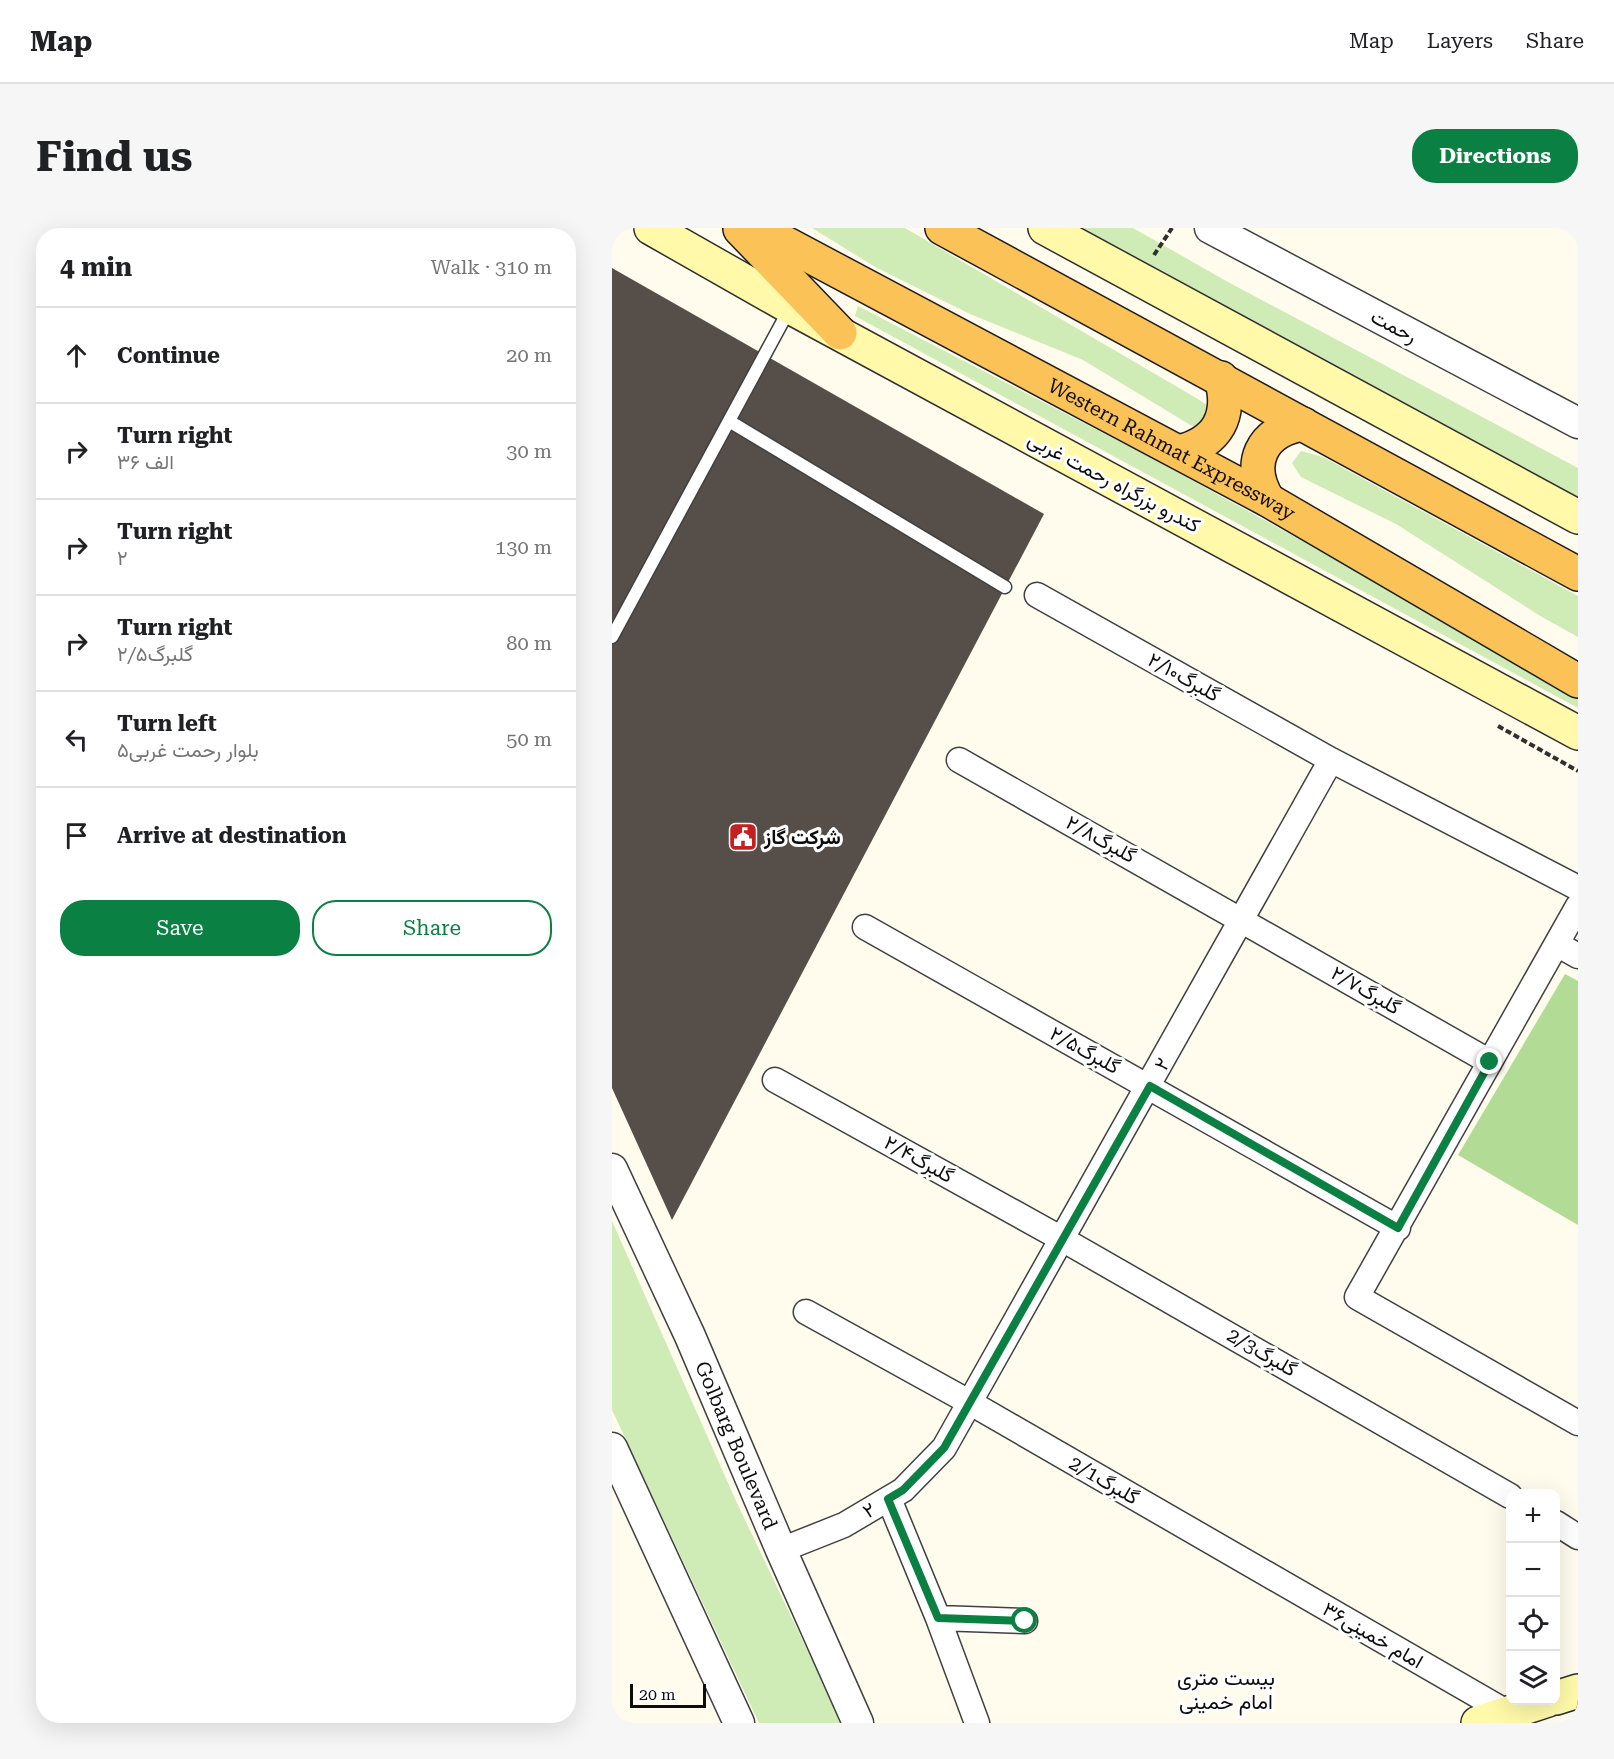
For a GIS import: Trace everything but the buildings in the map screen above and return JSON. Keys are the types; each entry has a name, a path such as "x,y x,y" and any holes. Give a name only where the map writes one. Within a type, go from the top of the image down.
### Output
{"highway":[{"path":"739,228 840,333"},
{"name":"Western Rahmat Expressway","path":"757,228 1268,500 1578,681"},
{"path":"942,228 1578,573"},
{"path":"1179,452 1195,448 1220,426 1225,402 1221,378"},
{"path":"1268,500 1260,487 1257,473 1258,458 1265,444 1275,433 1288,426 1303,424"},
{"path":"1538,551 1578,562"}],"main road":[{"name":"کندرو بزرگراه رحمت غربی","path":"651,228 790,307 1578,733"},
{"path":"1045,228 1578,517"},
{"path":"1560,1697 1578,1691"},
{"path":"1488,1720 1535,1705"}],"street":[{"name":"رحمت","path":"1210,228 1578,423"},
{"name":"گلبرگ۲/۱۰","path":"1037,595 1331,759 1578,888"},
{"name":"۲","path":"781,1550 844,1525 903,1490 944,1448 1150,1086 1331,759"},
{"name":"گلبرگ۲/۸","path":"959,760 1242,919"},
{"path":"1578,906 1357,1297 1578,1423"},
{"name":"گلبرگ۲/۷","path":"1242,919 1490,1062"},
{"name":"گلبرگ۲/۵","path":"865,927 1398,1228"},
{"path":"1557,944 1578,956"},
{"name":"گلبرگ۲/۴","path":"776,1080 1062,1239"},
{"name":"Golbarg Boulevard","path":"612,1169 690,1336 858,1723"},
{"name":"2/3گلبرگ","path":"1062,1239 1463,1466 1506,1493"},
{"name":"2/1گلبرگ","path":"806,1312 969,1402 1239,1558"},
{"path":"612,1448 739,1723"},
{"path":"888,1499 938,1618 977,1723"},
{"path":"1560,1526 1578,1537"},
{"name":"امام خمینی۳۶","path":"1239,1558 1488,1720"},
{"path":"938,1618 1025,1621"}],"lane":[{"path":"612,636 790,307"},
{"path":"729,421 1005,587"}],"green space":[{"path":"812,228 905,228 1198,399 1211,408 1204,427 1192,426 1083,360 970,314 877,268"},
{"path":"1064,228 1133,228 1228,282 1578,468 1578,504"},
{"path":"858,306 1151,458 1578,692 1578,708 855,316"},
{"path":"1301,451 1323,457 1578,596 1578,637 1542,617 1396,524 1301,477 1292,463"},
{"path":"1565,974 1578,981 1578,1225 1458,1155"},
{"path":"612,1221 736,1501 842,1723 759,1723 612,1410"}],"place":[{"name":"شرکت گاز","path":"743,837"}],"district":[{"name":"بیست متری امام خمینی","path":"1226,1690"}],"route":[{"path":"1025,1621 938,1618 888,1499 903,1490 944,1448 1150,1086 1398,1228 1490,1062"}]}
